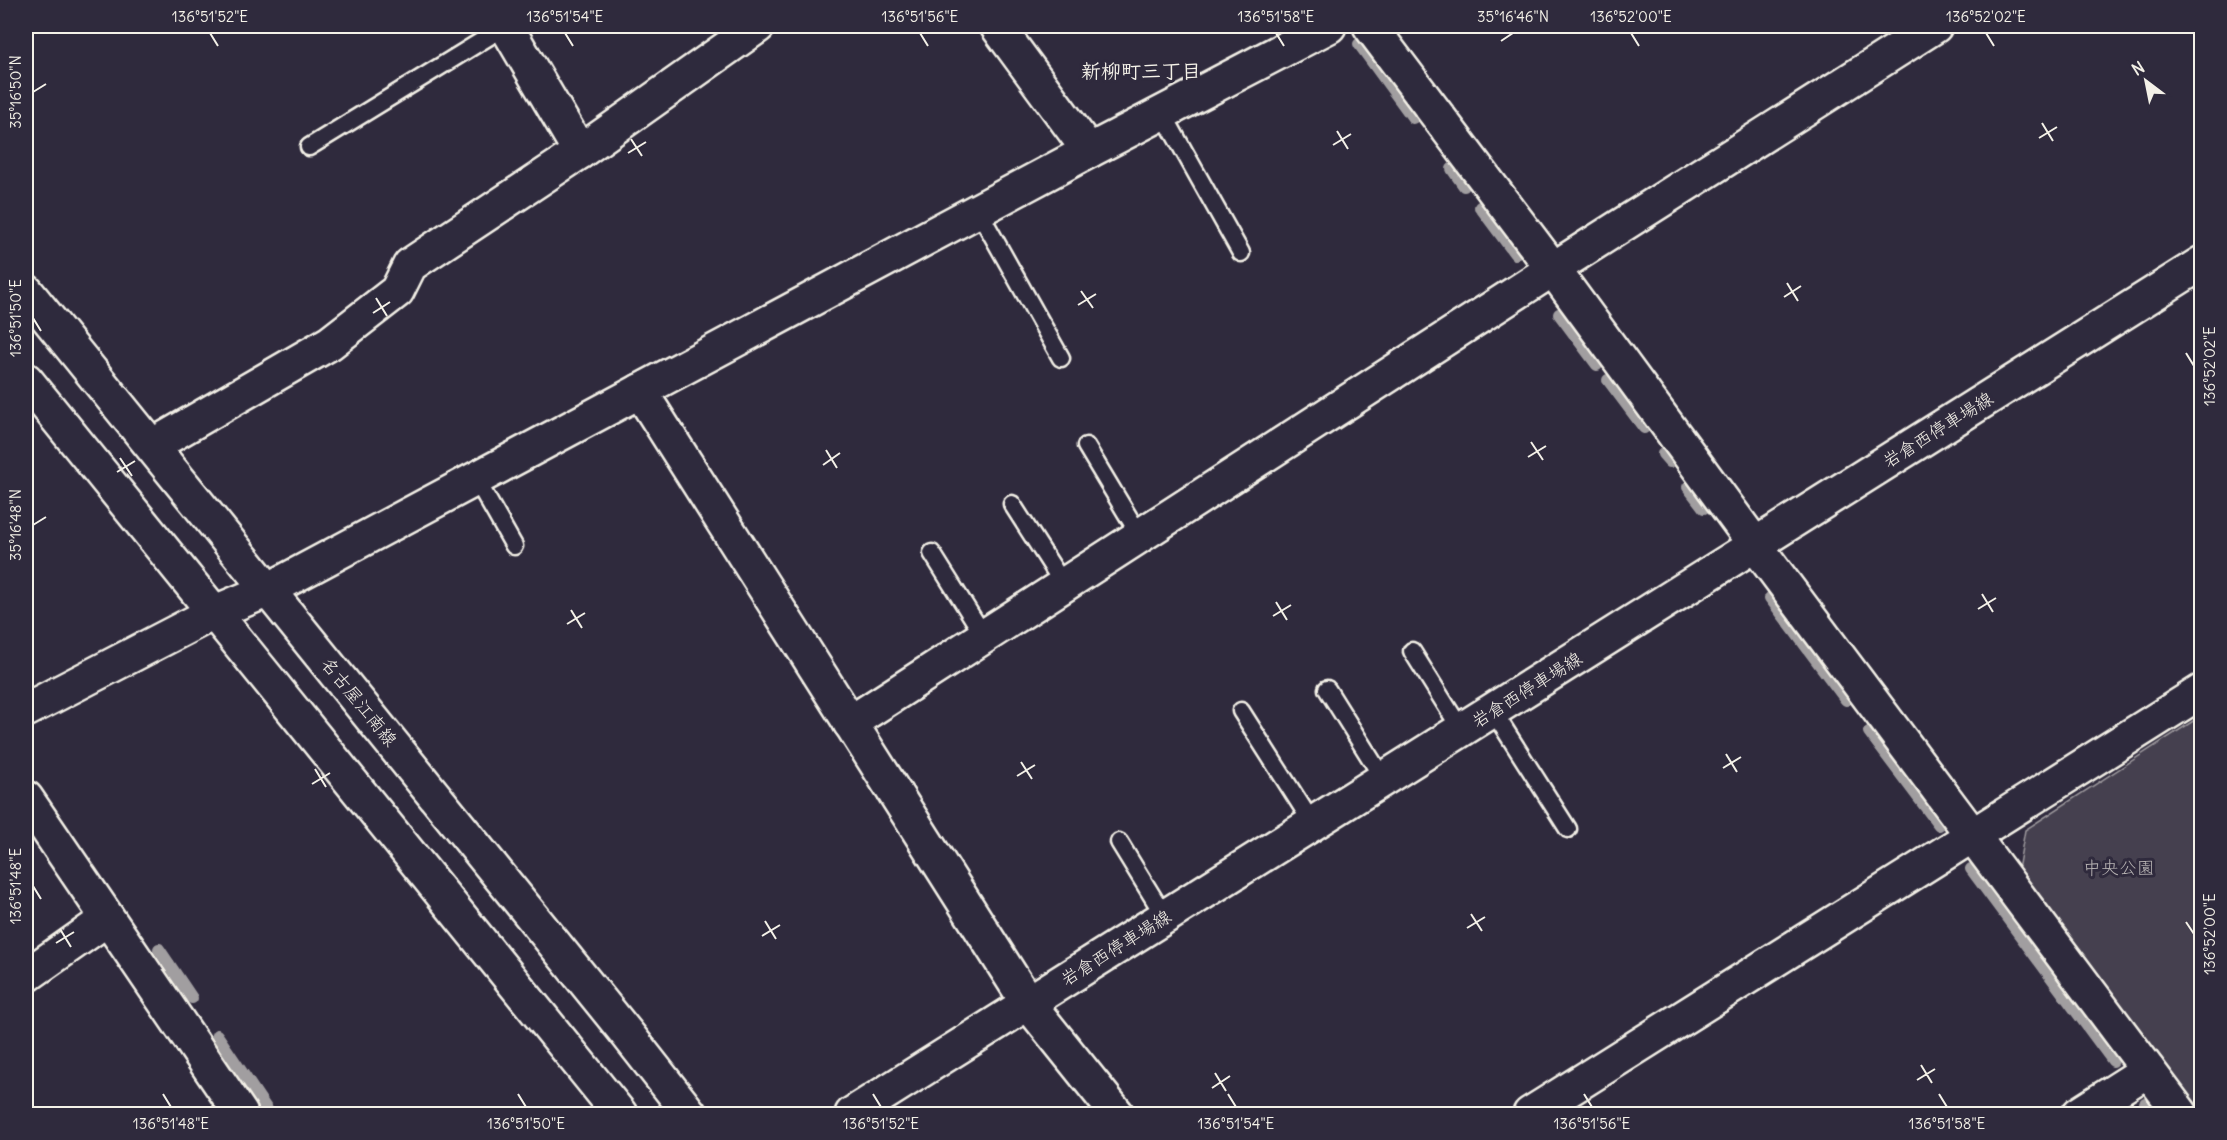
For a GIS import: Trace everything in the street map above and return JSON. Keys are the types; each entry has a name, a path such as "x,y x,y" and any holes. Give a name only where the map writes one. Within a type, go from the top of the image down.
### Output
{"street":[{"path":"506,26 580,152"},
{"path":"152,446 330,344 397,291 410,265 580,152 758,26"},
{"path":"997,26 1089,150"},
{"path":"26,710 213,613 268,590 1089,150 1329,26"},
{"path":"1370,26 2181,1114"},
{"path":"850,723 1553,269 1935,26"},
{"name":"岩倉西停車場線","path":"852,1114 2202,263"},
{"name":"名古屋江南線","path":"26,291 690,1114"},
{"path":"26,380 620,1114"},
{"path":"640,391 1028,1003 1117,1114"},
{"path":"1530,1114 2202,691"},
{"path":"26,798 106,920 241,1114"},
{"path":"26,976 106,920"},
{"path":"2079,1114 2148,1070"}],"lane":[{"path":"309,147 506,26"},
{"path":"1162,112 1241,253"},
{"path":"978,210 1061,358"},
{"path":"1086,446 1140,536"},
{"path":"476,479 514,546"},
{"path":"1012,504 1064,585"},
{"path":"932,553 984,636"},
{"path":"1412,651 1462,731"},
{"path":"1327,689 1384,780"},
{"path":"1241,711 1313,824"},
{"path":"1493,711 1568,830"},
{"path":"1119,842 1165,917"}],"green space":[{"name":"中央公園","path":"2201,716 2201,1114 2199,1114 2018,870 2025,830"}],"waterway":[{"path":"1359,44 1413,118"},
{"path":"1452,169 1464,186"},
{"path":"1480,207 1515,254"},
{"path":"1559,314 1597,365"},
{"path":"1608,380 1644,428"},
{"path":"1663,454 1670,462"},
{"path":"1688,487 1704,508"},
{"path":"1770,598 1846,700"},
{"path":"1869,732 1939,825"},
{"path":"1971,869 2113,1061"},
{"path":"159,949 192,998"},
{"path":"217,1035 270,1114"},
{"path":"2145,1103 2153,1114"}],"district":[{"name":"新柳町三丁目","path":"1141,71"}]}
